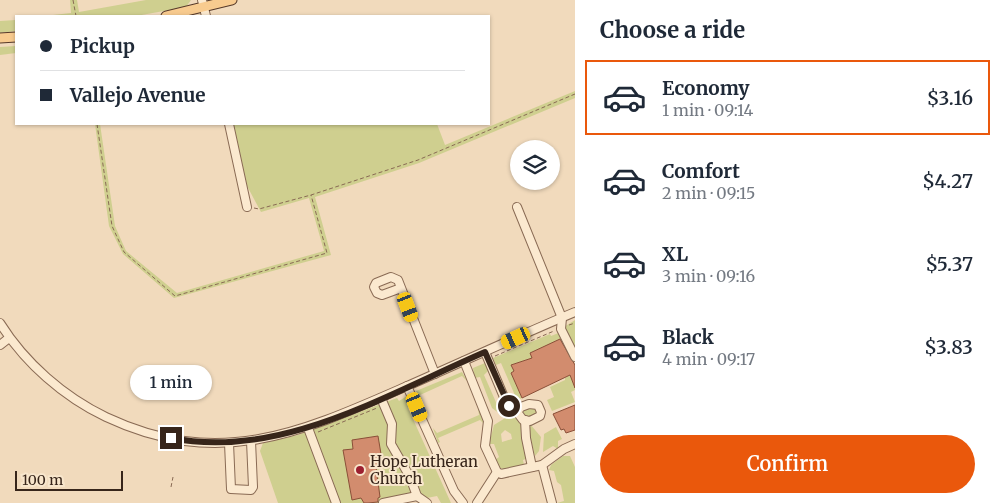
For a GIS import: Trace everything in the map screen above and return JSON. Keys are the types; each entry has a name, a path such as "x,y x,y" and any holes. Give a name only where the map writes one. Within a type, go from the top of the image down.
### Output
{"main road":[{"path":"171,15 232,0"},
{"path":"0,38 15,37"}],"street":[{"path":"229,125 247,206"},
{"path":"516,207 562,318 561,329 575,356"},
{"path":"401,288 435,374"},
{"path":"0,323 9,338 65,394 90,409 120,423 156,436 199,444 229,444 308,428 381,398 575,312"},
{"path":"0,344 9,338"},
{"path":"485,352 506,402 525,420 530,422 540,416 540,406 529,404 521,407 517,412"},
{"path":"464,361 488,421 485,446 497,472 502,474 542,465 564,449 575,444"},
{"path":"407,386 454,491 463,503"},
{"path":"381,398 392,424 391,444 410,477 417,496 427,503"},
{"path":"525,420 526,438 532,467"},
{"path":"308,428 336,503"},
{"path":"229,444 231,489 250,490 253,487 251,441"},
{"path":"542,465 552,503"},
{"path":"477,503 497,472"},
{"path":"383,503 417,496"}],"path":[{"path":"74,0 76,15"},
{"path":"247,206 259,209 311,195 418,160 575,94"},
{"path":"97,125 112,226 124,252 175,296 327,253 311,195"},
{"path":"171,487 173,477"}],"green space":[{"path":"70,0 77,0 79,12 146,0 191,0 186,7 142,15 53,15 71,13"},
{"path":"15,20 15,31 0,33 0,21"},
{"path":"15,46 15,53 0,55 0,47"},
{"path":"575,91 575,98 419,163 315,197 331,255 174,298 123,254 109,226 95,125 100,125 115,226 126,251 177,293 324,251 309,198 261,212 246,184 231,125 437,125 445,145"},
{"path":"575,320 575,348 564,327"},
{"path":"561,332 563,338 530,353 532,358 511,365 514,371 511,373 522,398 517,400 501,363 496,365 493,358 550,334 551,336"},
{"path":"485,363 488,371 484,375 499,409 507,407 508,410 500,414 492,408 480,377 474,378 473,368"},
{"path":"462,372 467,381 462,376 420,395 422,399 419,399 416,391"},
{"path":"570,375 572,380 575,379 575,390 571,392 575,402 552,411 547,400 554,397 550,387 565,380"},
{"path":"407,396 412,404 408,408 451,503 441,503 437,496 401,503 278,503 260,451 263,443 298,435 397,398 399,401"},
{"path":"535,406 540,414 530,419 524,417 522,411"},
{"path":"478,408 484,424 480,420 438,438 440,442 438,443 433,428 437,433 479,415"},
{"path":"510,415 520,421 528,458 523,460 524,465 504,469 499,468 495,460 499,457 494,444 489,444 494,425","holes":["505,430 511,434 512,439 502,442 501,434"]},
{"path":"527,423 541,437 539,451 535,456"},
{"path":"556,427 562,439 558,441 558,449 553,446 543,452 544,434"},
{"path":"563,456 570,456 575,467 575,503 557,503 564,501 561,485 557,482 554,471 549,470 551,465"}],"building":[{"path":"560,339 575,365 575,388 570,375 522,398 511,373 514,371 511,365 532,358 530,353"},
{"path":"575,405 575,430 566,433 564,429 561,430 553,414"},
{"name":"Hope Lutheran Church","path":"378,436 383,466 376,467 380,497 378,502 364,503 361,498 352,500 343,450 353,449 352,440"}],"place":[{"name":"Hope Lutheran Church","path":"360,470"}],"route":[{"path":"171,438 199,444 229,444 259,440 301,430 342,415 485,352 509,406"}]}
